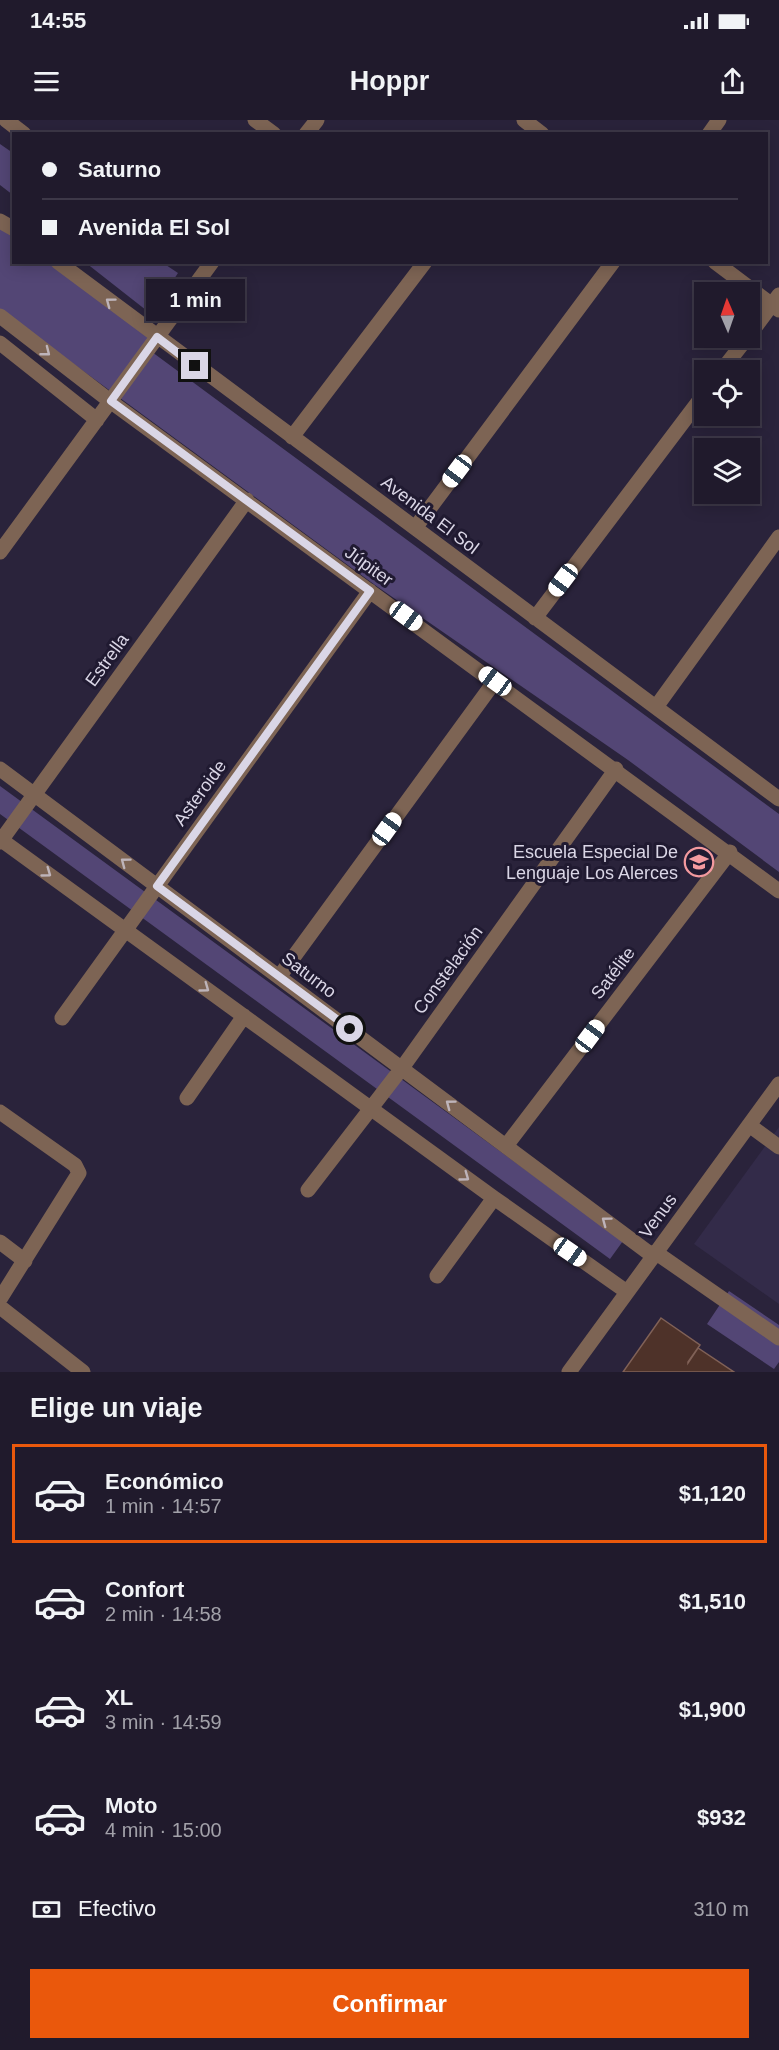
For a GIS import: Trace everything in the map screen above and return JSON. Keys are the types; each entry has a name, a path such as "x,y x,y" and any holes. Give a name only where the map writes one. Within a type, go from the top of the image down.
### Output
{"street":[{"path":"6,120 21,132"},
{"path":"255,120 271,132"},
{"path":"308,132 317,120"},
{"name":"Avenida El Sol","path":"61,264 779,799"},
{"path":"292,437 423,264"},
{"path":"415,528 612,264"},
{"path":"719,264 777,303 760,323"},
{"path":"0,551 157,337 205,265"},
{"path":"0,316 111,401"},
{"path":"0,343 97,420"},
{"path":"730,360 739,348"},
{"name":"Júpiter","path":"111,401 730,852 779,891"},
{"path":"535,618 694,408"},
{"name":"Estrella","path":"0,840 247,500"},
{"path":"656,707 779,537"},
{"name":"Asteroide","path":"62,1018 370,591"},
{"path":"279,977 495,681"},
{"name":"Saturno","path":"0,769 506,1146 654,1254 779,1338"},
{"name":"Constelación","path":"308,1190 402,1068 616,769"},
{"path":"0,840 627,1292"},
{"name":"Satélite","path":"506,1146 730,852"},
{"path":"188,1098 244,1016"},
{"name":"Venus","path":"569,1372 779,1084"},
{"path":"0,1113 75,1165 79,1173 0,1299"},
{"path":"749,1125 779,1147"},
{"path":"437,1276 494,1198"},
{"path":"0,1242 25,1261"},
{"path":"0,1307 83,1372"}],"shaded area":[{"path":"0,144 12,152 12,194 0,185"},
{"path":"0,224 12,231 12,264 54,264 158,341 152,352 779,814 779,872 628,760 375,585 0,310"},
{"path":"87,264 164,264 178,273 151,314"},
{"path":"0,786 623,1241 610,1259 0,814"},
{"path":"779,1127 779,1304 694,1244"},
{"path":"729,1291 779,1325 779,1362 774,1369 707,1324"}],"building":[{"path":"661,1318 700,1345 688,1362 688,1363 698,1348 734,1372 623,1372"}],"place":[{"name":"Escuela Especial De Lenguaje Los Alerces","path":"699,862"}],"route":[{"path":"195,366 157,337 111,401 370,591 157,886 350,1029"}]}
